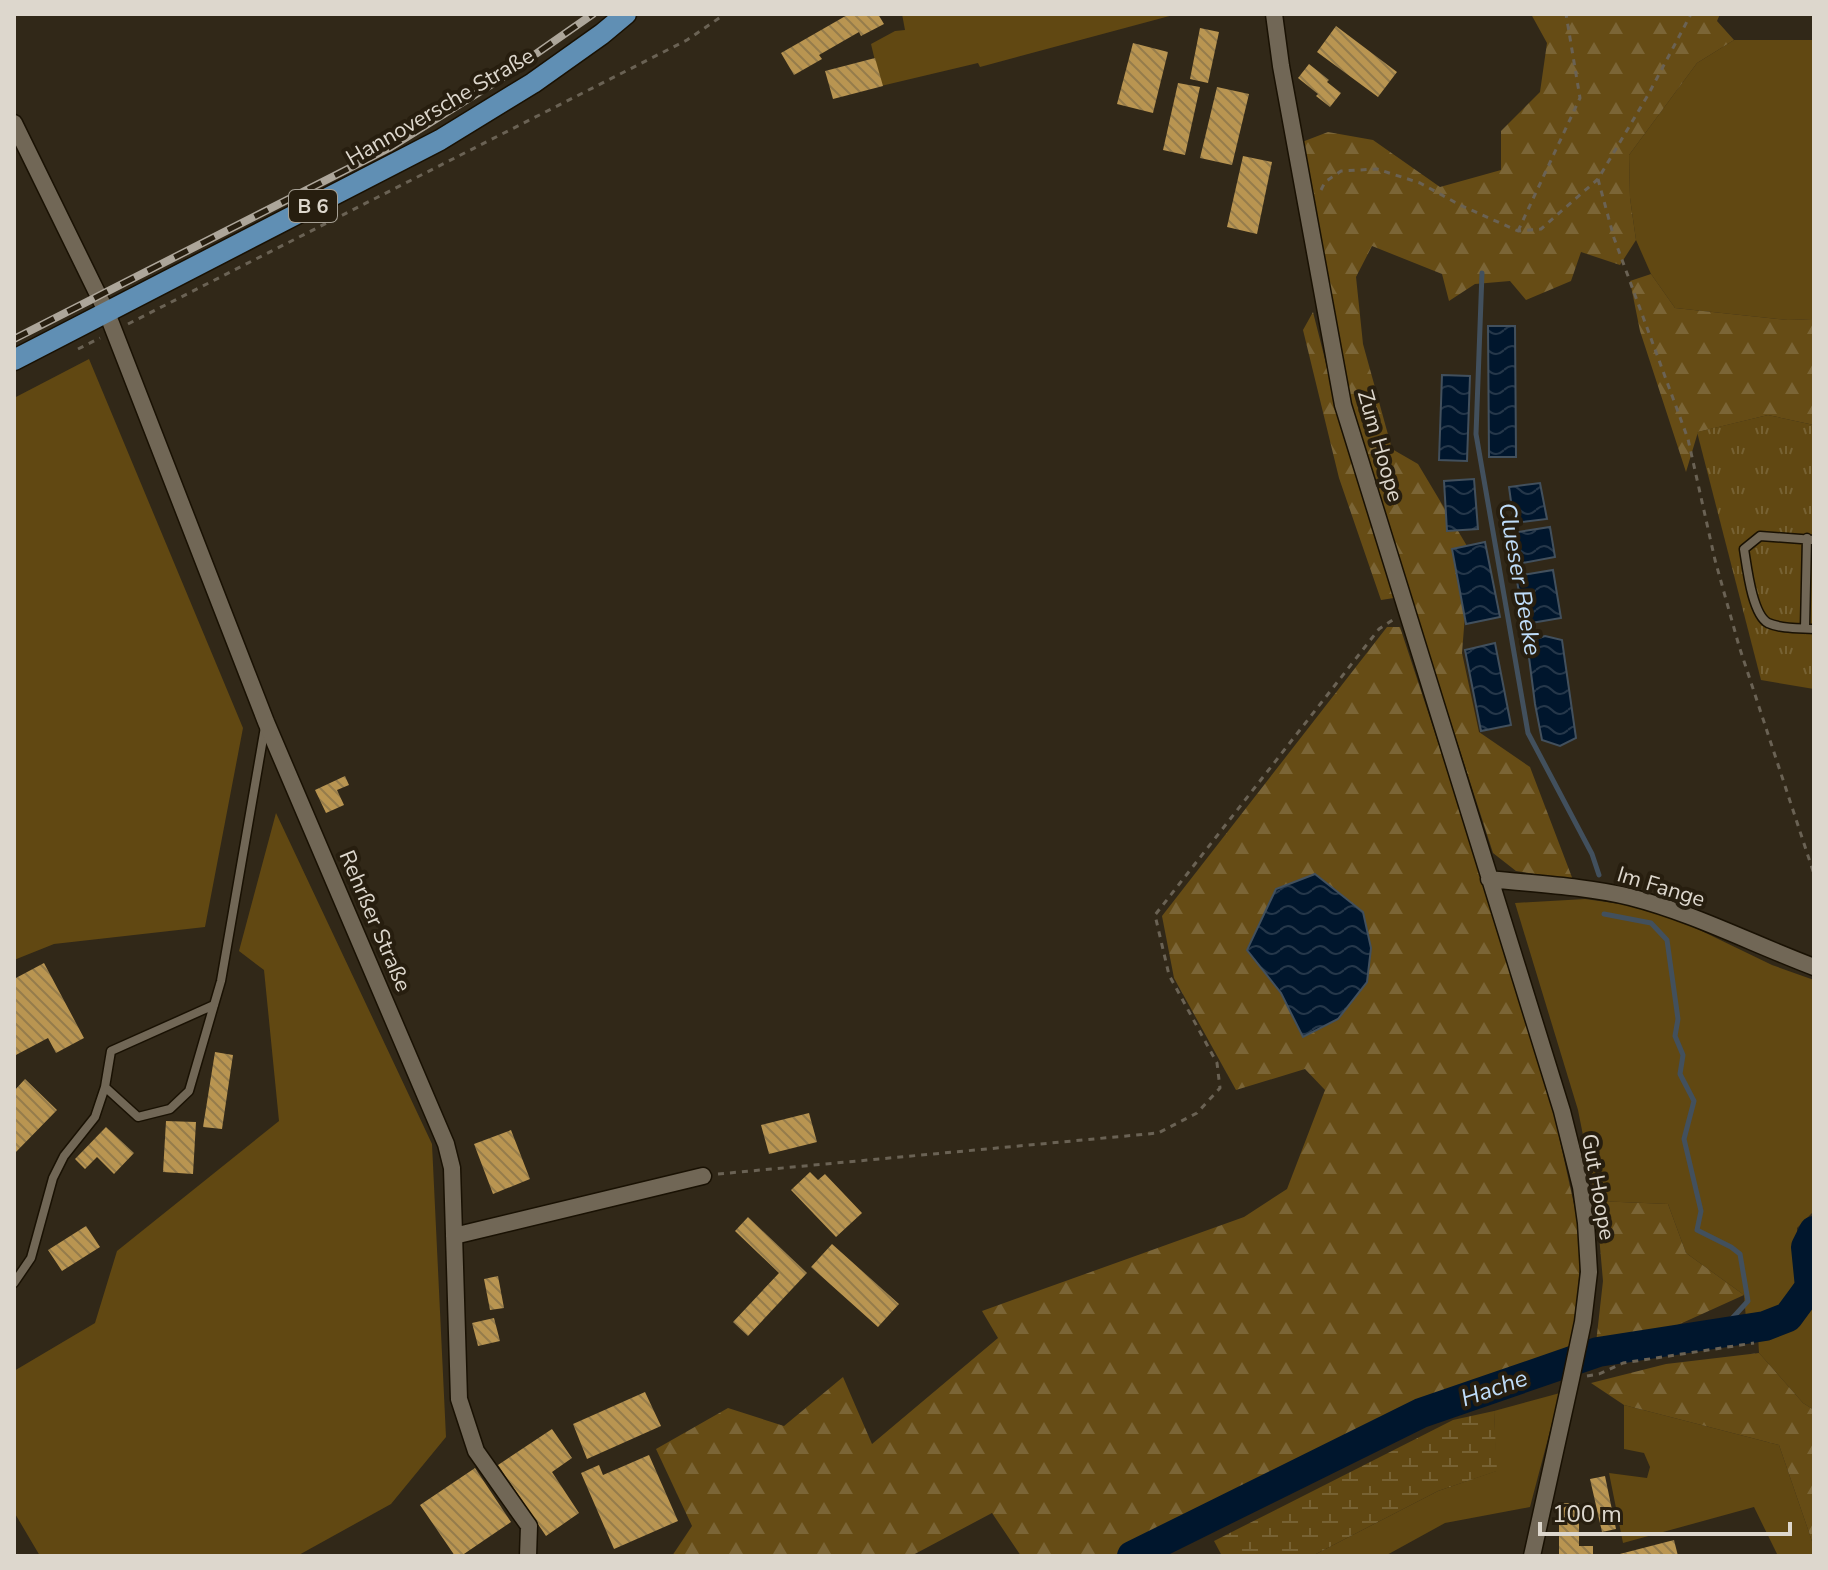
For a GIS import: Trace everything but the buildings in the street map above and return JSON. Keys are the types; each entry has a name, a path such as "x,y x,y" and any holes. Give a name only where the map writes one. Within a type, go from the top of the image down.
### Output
{"main road":[{"name":"Hannoversche Straße","path":"14,360 110,322 440,140 533,83 626,14"}],"street":[{"name":"Zum Hoope","path":"1274,14 1343,405 1489,879"},
{"name":"Rehrßer Straße","path":"14,123 110,322 266,722 446,1144 452,1168 459,1399 476,1451 529,1526 528,1556"},
{"name":"Im Fange","path":"1489,879 1630,897 1686,915 1814,967"},
{"name":"Gut Hoope","path":"1489,879 1562,1111 1581,1187 1586,1223 1589,1272 1579,1342 1532,1556"},
{"path":"454,1236 703,1176"}],"lane":[{"path":"1760,536 1811,539 1810,629 1768,623 1762,617 1754,599 1744,549 1760,536"},
{"path":"105,1087 138,1117 170,1109 189,1091 221,981 266,722"},
{"path":"14,1283 31,1258 53,1178 64,1156 95,1117 105,1087 111,1051 214,1005"}],"path":[{"path":"71,353 110,322 687,40 725,14"},
{"path":"1518,231 1580,98 1566,14"},
{"path":"1309,220 1325,182 1341,171 1377,169 1420,183 1518,231 1541,229 1598,179 1691,14"},
{"path":"1598,179 1614,238 1688,439 1715,560 1739,646 1814,874"},
{"path":"703,1176 1158,1133 1197,1113 1220,1088 1217,1063 1169,975 1155,915 1379,629"},
{"path":"1572,1376 1599,1374 1623,1363 1754,1343"}],"green space":[{"path":"902,14 1177,14 980,67 978,63 881,86 871,44 895,31 905,30"},
{"path":"1531,14 1720,14 1717,21 1734,40 1697,63 1629,155 1630,198 1636,240 1620,265 1581,252 1571,281 1526,300 1510,281 1475,284 1449,301 1442,274 1372,246 1356,277 1363,344 1392,449 1418,464 1470,551 1462,653 1479,732 1530,767 1573,880 1516,871 1493,853 1348,403 1302,142 1328,132 1373,140 1440,187 1501,170 1501,131 1540,92 1547,43"},
{"path":"1734,40 1814,40 1814,319 1788,320 1675,308 1651,274 1636,240 1630,198 1629,155 1697,63"},
{"path":"1651,274 1675,308 1788,320 1814,319 1814,425 1768,415 1698,432 1686,472 1640,331 1630,281"},
{"path":"1313,312 1337,407 1394,598 1381,600 1339,478 1303,330"},
{"path":"89,359 243,728 205,927 54,944 14,960 14,398"},
{"path":"1768,415 1814,425 1814,689 1761,680 1697,432"},
{"path":"1387,627 1400,627 1483,879 1554,1114 1579,1227 1577,1310 1569,1346 1538,1363 1393,1415 1117,1556 1021,1556 992,1513 911,1556 672,1556 692,1526 656,1449 728,1408 784,1426 843,1377 872,1444 998,1338 982,1311 1244,1217 1287,1189 1325,1090 1305,1069 1236,1090 1174,978 1162,916"},
{"path":"276,813 432,1144 446,1437 391,1504 297,1556 40,1556 14,1512 14,1371 95,1323 117,1251 279,1121 264,970 239,951"},
{"path":"1585,899 1628,905 1681,921 1772,965 1814,980 1814,1211 1797,1228 1799,1276 1779,1307 1746,1319 1744,1295 1686,1253 1668,1204 1596,1201 1578,1110 1515,903"},
{"path":"1596,1201 1668,1204 1686,1253 1744,1295 1649,1338 1596,1343 1603,1281"},
{"path":"1814,1293 1814,1410 1803,1403 1759,1353 1758,1335 1792,1325"},
{"path":"1759,1353 1803,1403 1814,1410 1814,1547 1779,1445 1624,1405 1591,1383 1666,1364"},
{"path":"1560,1393 1530,1507 1445,1523 1385,1556 1312,1556 1438,1491 1496,1471 1494,1411"},
{"path":"1624,1405 1779,1445 1814,1547 1814,1556 1778,1556 1754,1507 1623,1543 1609,1473 1647,1478 1650,1467 1644,1453 1624,1449"},
{"path":"1494,1411 1497,1471 1438,1491 1312,1556 1222,1556 1214,1541 1453,1420"}],"water":[{"path":"1488,326 1515,326 1516,457 1489,457"},
{"path":"1442,375 1470,376 1467,461 1439,460"},
{"path":"1474,479 1478,529 1447,531 1444,481"},
{"path":"1540,483 1547,519 1514,523 1509,487"},
{"path":"1550,527 1555,557 1517,564 1512,533"},
{"path":"1485,542 1500,617 1466,624 1452,549"},
{"path":"1553,570 1561,618 1525,624 1516,576"},
{"path":"1545,636 1562,640 1576,738 1560,746 1542,740 1535,704 1527,642"},
{"path":"1495,643 1511,725 1481,731 1465,650"},
{"path":"1315,874 1363,912 1371,948 1367,982 1338,1019 1303,1037 1281,993 1247,950 1276,889"}],"waterway":[{"name":"Clueser Beeke","path":"1482,273 1476,434 1528,733 1592,854 1599,875"},
{"name":"Clueser Beeke","path":"1604,914 1651,923 1667,940 1678,1019 1675,1036 1683,1055 1680,1074 1694,1101 1684,1139 1701,1211 1697,1230 1740,1254 1748,1301 1727,1324 1726,1332"},
{"name":"Hache","path":"1132,1556 1421,1413 1598,1352 1765,1326 1788,1317 1810,1287 1806,1247 1814,1231"}],"railway":[{"path":"14,339 389,148 500,79 593,14"}]}
